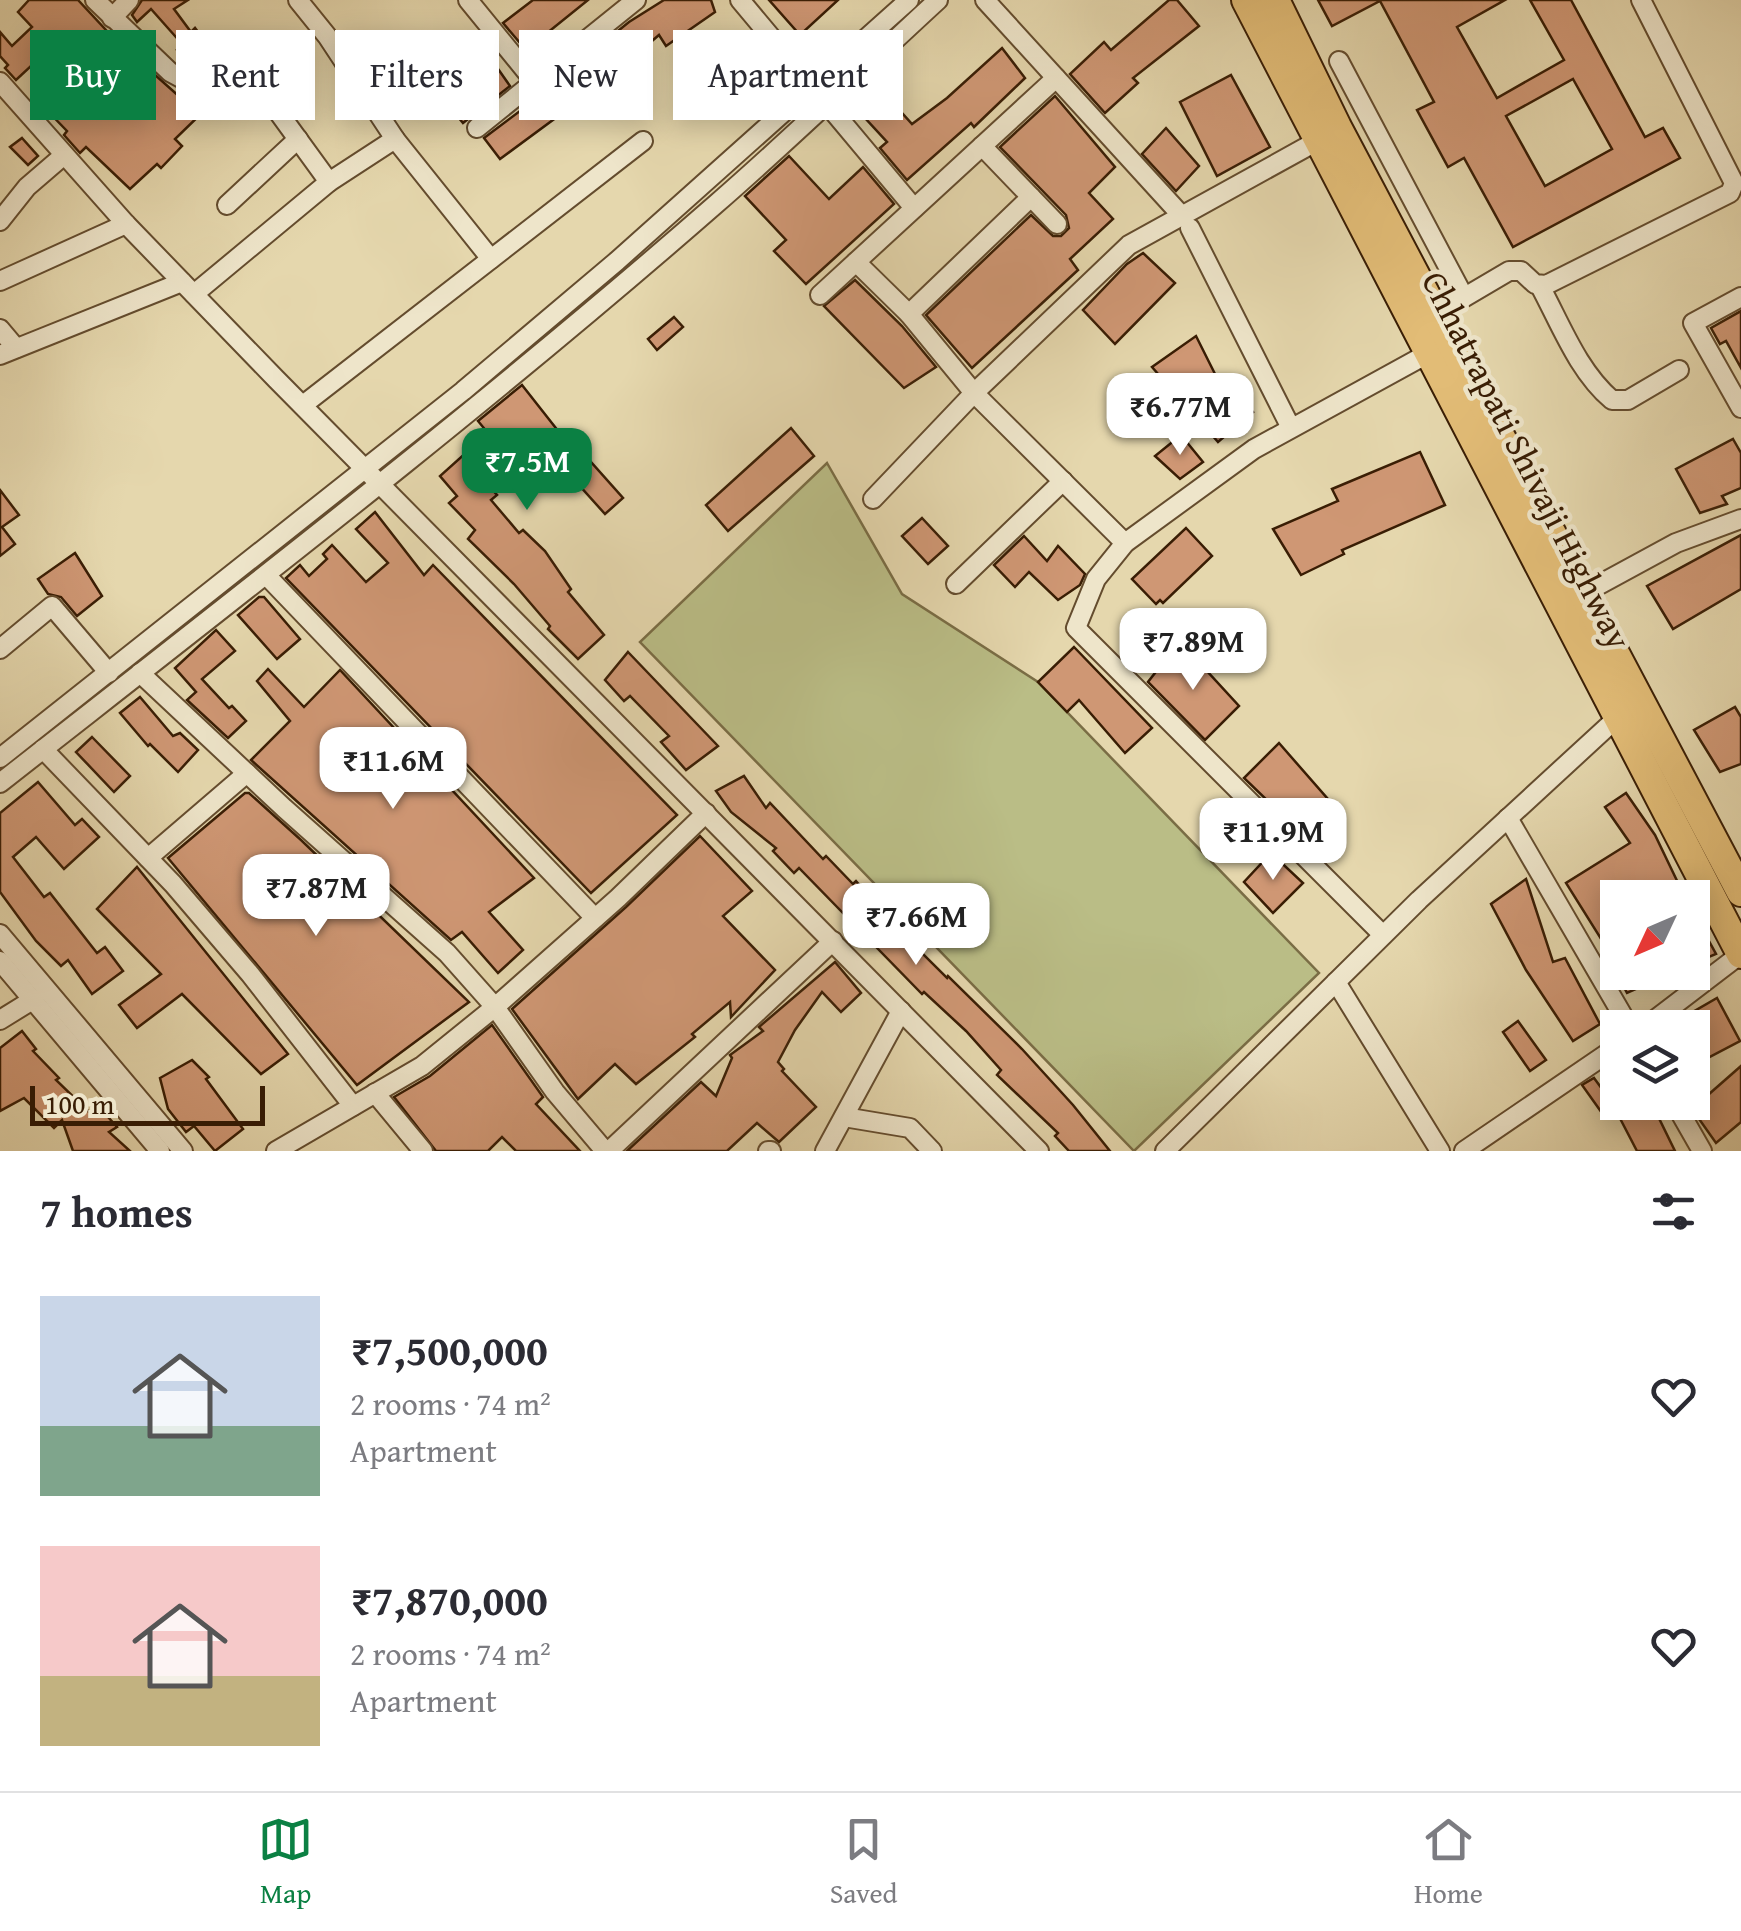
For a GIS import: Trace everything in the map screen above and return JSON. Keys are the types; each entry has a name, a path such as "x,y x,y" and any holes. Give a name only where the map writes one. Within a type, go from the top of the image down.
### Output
{"highway":[{"name":"Chhatrapati Shivaji Highway","path":"1246,0 1741,954"},
{"name":"Chhatrapati Shivaji Highway","path":"1275,0 1740,889"}],"street":[{"path":"96,0 170,72 194,85 226,60 244,65 329,182"},
{"path":"112,18 129,0"},
{"path":"298,0 327,36 395,139 491,259"},
{"path":"468,0 519,63"},
{"path":"740,0 765,30"},
{"path":"877,30 910,0"},
{"path":"903,32 938,0"},
{"path":"985,0 1186,222 1292,428"},
{"path":"1540,286 1730,194 1734,188 1641,0"},
{"path":"597,30 631,2"},
{"path":"1339,62 1464,297"},
{"path":"820,295 1056,78"},
{"path":"0,84 188,288 1039,1151"},
{"path":"477,128 519,93"},
{"path":"4,748 108,673 367,468 618,261 778,120"},
{"path":"0,783 382,483 667,246 808,120"},
{"path":"840,120 914,208"},
{"path":"227,205 298,138"},
{"path":"0,329 8,352 188,288 329,182 395,139"},
{"path":"303,406 644,140"},
{"path":"872,499 974,393 1129,245 1186,222 1319,140"},
{"path":"982,146 1057,224"},
{"path":"0,221 28,187 63,156"},
{"path":"908,314 1032,197"},
{"path":"0,281 126,224"},
{"path":"856,262 908,314 974,393 1125,543"},
{"path":"1436,314 1508,271 1522,272 1540,286 1579,360 1612,400 1628,400 1679,370"},
{"path":"1741,297 1692,324 1741,408"},
{"path":"1383,935 1076,628 1096,579 1125,543 1254,449 1429,353"},
{"path":"956,584 1062,482"},
{"path":"1584,593 1676,543 1741,520"},
{"path":"266,576 595,918"},
{"path":"0,648 52,606 108,673"},
{"path":"140,673 447,953 495,1007 555,1092 607,1151 832,941"},
{"path":"1165,1151 1383,935 1618,717"},
{"path":"43,749 148,858 250,974 353,1106"},
{"path":"148,858 247,773"},
{"path":"276,1151 422,1066 595,918 706,813"},
{"path":"1508,818 1620,1010"},
{"path":"0,934 183,1151"},
{"path":"1668,1010 1741,954"},
{"path":"0,961 160,1151"},
{"path":"1336,982 1440,1151"},
{"path":"0,1020 34,999"},
{"path":"825,1151 901,1011"},
{"path":"1464,1151 1600,1058"},
{"path":"375,1093 423,1151"},
{"path":"844,1117 910,1128 932,1151"},
{"path":"1684,1120 1702,1151"}],"green space":[{"path":"827,463 902,594 1038,682 1319,973 1134,1151 640,642"}],"building":[{"path":"29,0 78,0 106,30 30,30 30,67 16,80 0,56 0,32 12,46 32,27 18,12"},
{"path":"142,0 188,0 174,9 190,30 176,30 176,37 151,9 137,22 132,15"},
{"path":"533,0 588,0 551,30 519,30 519,42 503,23"},
{"path":"664,0 711,0 715,12 689,30 673,30 673,41 666,46 659,35 653,40 653,30 619,30"},
{"path":"769,0 838,0 805,30 796,30"},
{"path":"1169,0 1177,0 1199,26 1133,78 1138,83 1105,113 1070,74 1104,42 1111,50"},
{"path":"1318,0 1505,0 1457,27 1497,98 1564,60 1530,0 1571,0 1645,137 1663,128 1680,158 1513,247 1464,158 1448,167 1417,110 1434,102 1380,1 1332,26","holes":["1573,79 1612,149 1545,186 1506,116"]},
{"path":"1002,48 1025,78 974,127 971,123 907,180 880,148 887,142 867,120 903,120 903,114 912,124"},
{"path":"499,70 510,86 499,95"},
{"path":"1231,75 1270,147 1217,176 1180,102"},
{"path":"156,76 176,94 176,120 195,120 175,139 182,146 161,168 157,164 130,189 86,147 80,153 64,135 67,131 56,120 156,120"},
{"path":"1055,96 1115,167 1089,193 1113,219 1070,259 1078,270 972,368 926,315 1031,215 1053,236 1061,236 1069,228 1066,215 1000,147"},
{"path":"519,112 519,120 553,120 500,159 484,138"},
{"path":"1166,128 1199,166 1176,191 1142,154"},
{"path":"22,138 38,156 28,165 10,147"},
{"path":"789,156 829,199 863,167 894,204 806,284 774,251 786,240 745,196"},
{"path":"1143,253 1175,283 1115,344 1083,310 1127,264"},
{"path":"855,280 902,326 936,367 904,388 824,306"},
{"path":"1741,311 1741,368 1726,341 1720,344 1711,328"},
{"path":"674,317 683,327 657,350 648,339"},
{"path":"1196,336 1220,384 1185,405 1152,367"},
{"path":"522,385 570,446 574,443 623,498 605,514 542,444 516,468 502,450 477,473 497,495 491,500 519,533 523,530 545,551 571,589 568,592 604,635 578,659 548,629 550,626 514,584 468,539 475,530 449,503 457,496 440,476 488,433 478,421"},
{"path":"1240,386 1248,396 1243,400 1253,412 1218,442 1199,420"},
{"path":"791,428 814,456 728,531 706,505"},
{"path":"1181,435 1203,462 1180,479 1155,456"},
{"path":"1733,439 1741,453 1741,488 1722,496 1727,504 1700,513 1676,469"},
{"path":"1420,452 1445,505 1342,550 1344,554 1301,575 1273,529 1338,501 1332,489"},
{"path":"0,490 19,515 2,527 15,544 0,556"},
{"path":"375,512 424,575 433,565 677,815 591,893 286,578 300,565 309,576 327,559 323,554 332,545 366,582 388,563 356,529"},
{"path":"922,518 948,546 928,564 902,536"},
{"path":"1186,528 1212,556 1163,603 1160,600 1156,604 1132,579"},
{"path":"1741,535 1741,589 1673,629 1647,586"},
{"path":"1024,536 1047,561 1058,546 1085,574 1080,585 1058,600 1029,572 1015,587 994,565"},
{"path":"75,553 102,596 77,616 61,597 48,594 38,579"},
{"path":"264,597 300,639 277,659 238,615"},
{"path":"216,630 235,651 202,679 246,721 228,738 187,700 196,692 175,668"},
{"path":"1176,646 1205,669 1239,706 1205,740 1148,682"},
{"path":"1074,647 1152,728 1125,753 1079,700 1067,712 1038,682"},
{"path":"628,652 718,746 686,770 661,742 669,736 630,696 624,701 605,680"},
{"path":"268,669 304,707 340,670 534,878 489,912 523,950 498,973 462,932 451,940 251,760 290,721 257,681"},
{"path":"140,697 173,736 180,733 198,750 178,772 148,746 120,713"},
{"path":"1735,707 1741,717 1741,764 1720,772 1694,730"},
{"path":"92,737 130,776 114,792 76,752"},
{"path":"1279,743 1327,798 1295,827 1244,778"},
{"path":"744,776 766,808 770,803 823,859 826,856 853,884 856,881 915,949 1022,1049 1110,1151 1069,1151 1055,1136 1058,1133 997,1075 1001,1070 966,1031 922,994 799,868 794,873 773,851 776,848 731,812 716,791"},
{"path":"38,782 75,825 82,819 99,837 64,869 36,837 13,857 44,897 50,893 97,953 105,947 123,971 92,994 68,960 61,966 36,941 0,892 0,813"},
{"path":"245,793 301,840 469,1002 357,1085 168,858"},
{"path":"1626,793 1655,835 1677,880 1600,880 1600,937 1566,883 1630,843 1605,807"},
{"path":"700,836 752,891 723,916 775,970 731,1017 730,1002 692,1034 695,1037 636,1084 615,1064 578,1099 512,1009"},
{"path":"1271,853 1303,883 1273,913 1244,882"},
{"path":"137,867 288,1054 261,1074 182,994 137,1028 119,1005 161,974 97,909"},
{"path":"1526,879 1553,962 1565,958 1600,1024 1573,1041 1526,970 1491,904"},
{"path":"835,962 861,993 841,1012 822,992 795,1030 778,1062 816,1107 779,1142 757,1123 727,1151 627,1151 701,1082 716,1096 730,1055 763,1031 759,1027"},
{"path":"1717,998 1740,1041 1710,1057 1710,1010 1696,1010"},
{"path":"1518,1021 1546,1060 1530,1071 1503,1032"},
{"path":"492,1025 543,1097 536,1104 580,1151 516,1151 502,1137 488,1151 436,1151 394,1097 430,1076"},
{"path":"22,1031 36,1049 33,1051 59,1078 56,1080 89,1112 99,1107 117,1127 109,1132 130,1151 73,1151 62,1120 54,1128 24,1098 0,1111 0,1048"},
{"path":"192,1060 209,1077 206,1079 243,1129 215,1151 194,1126 186,1132 168,1109 160,1078"},
{"path":"1741,1066 1741,1122 1716,1143 1700,1120 1710,1120 1710,1093"},
{"path":"1594,1078 1600,1086 1600,1110 1582,1085"},
{"path":"1621,1120 1660,1120 1675,1151 1637,1151"}]}
